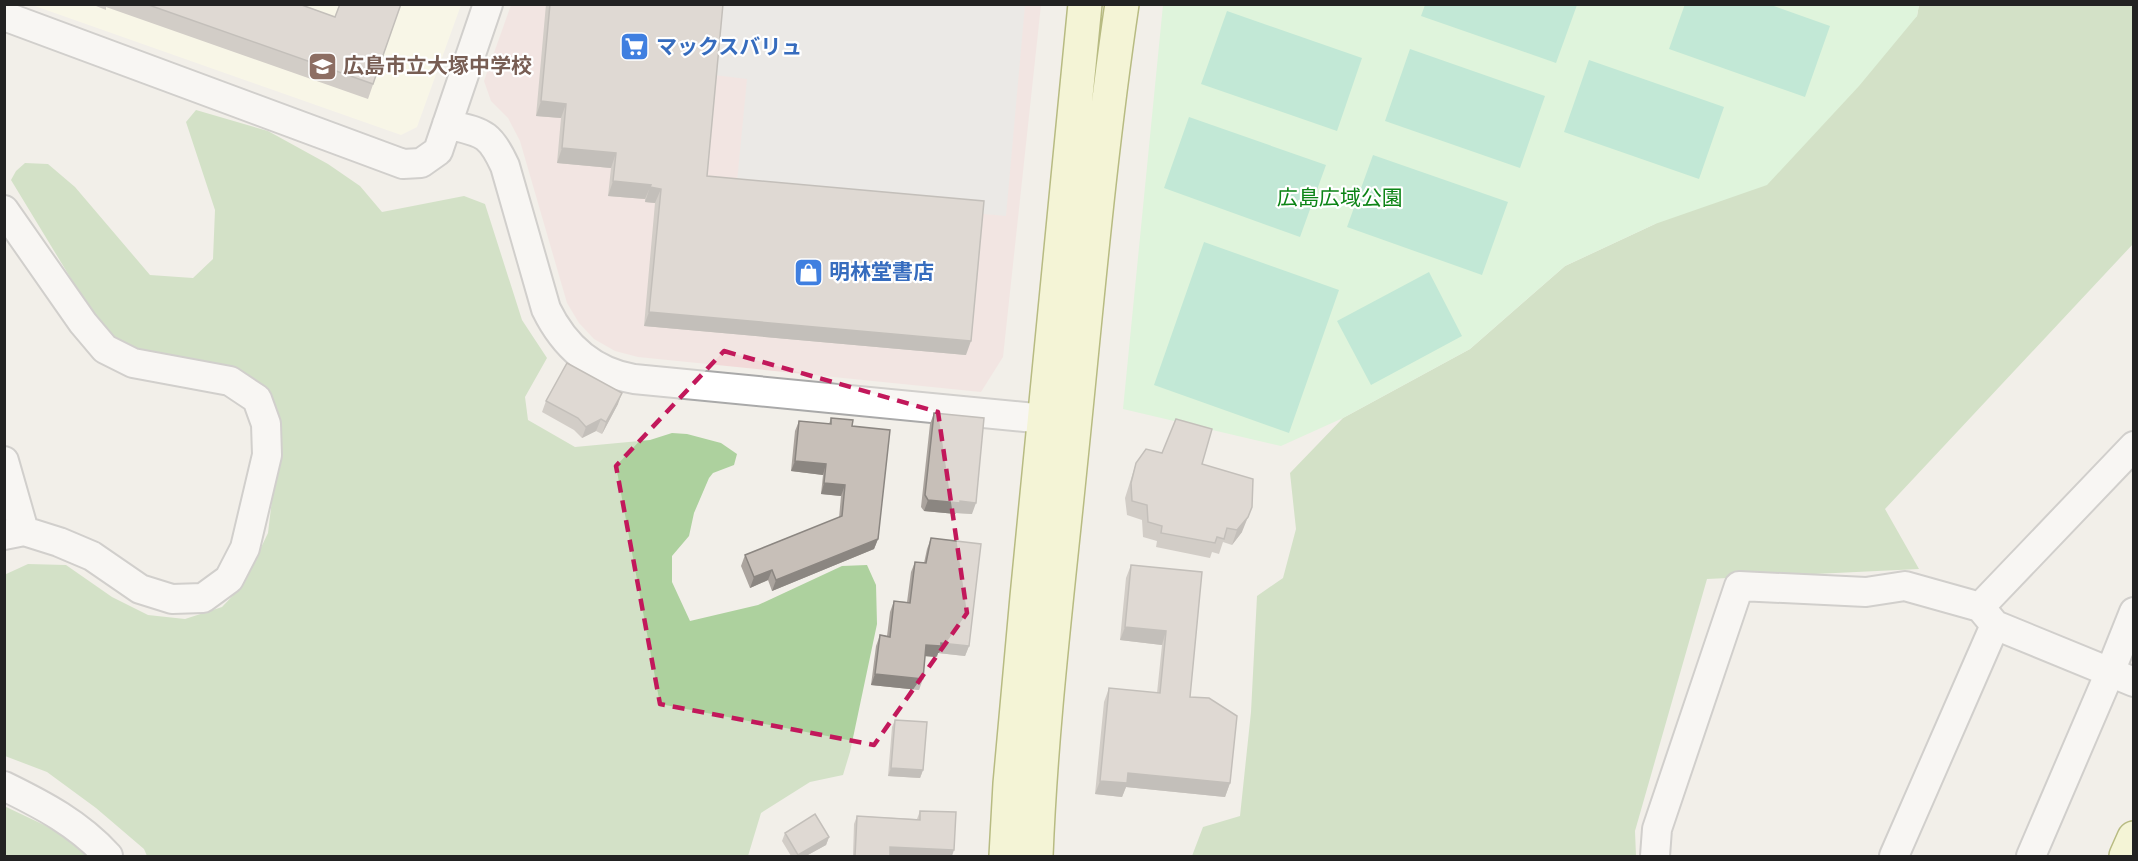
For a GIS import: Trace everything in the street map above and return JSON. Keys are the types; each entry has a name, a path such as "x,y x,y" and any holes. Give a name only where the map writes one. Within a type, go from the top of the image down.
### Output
{"street":[{"path":"4,16 403,164 422,163 438,151 488,4"},
{"path":"1006,856 1010,784 1085,4"},
{"path":"1036,856 1058,590 1104,129 1122,4"},
{"path":"447,124 481,133 496,145 506,166 546,309 554,326 565,340 580,356 598,368 616,376 634,379 1045,419"},
{"path":"4,210 83,323 105,349 133,363 230,381 257,399 266,424 267,455 245,548 229,579 203,598 172,599 140,589 92,556 59,542 14,533 4,461"},
{"path":"1894,856 1988,616 2133,446"},
{"path":"1655,856 1657,829 1739,586 1866,592 1905,586 1988,616 2122,677"},
{"path":"2031,856 2122,677 2133,612"},
{"path":"4,786 46,806 91,837 108,856"},
{"path":"2126,856 2133,837"}],"highlighted area":[{"path":"724,351 938,412 967,613 874,745 660,704 616,466"}],"shaded area":[{"name":"広島市立大塚中学校","path":"32,5 461,5 417,127 401,135"},
{"path":"511,5 1041,5 1003,357 981,392 638,357 615,351 594,339 579,323 567,303 520,141 508,118 491,101 484,81"},
{"path":"720,5 1025,5 1006,216 736,192 747,79 714,75"}],"green space":[{"path":"1425,4 1577,5 1556,63 1421,16"},
{"path":"1685,4 1771,5 1830,26 1805,97 1669,49"},
{"name":"広島広域公園","path":"1163,5 1919,5 1917,16 1859,86 1767,185 1655,224 1565,266 1470,349 1343,418 1281,446 1123,409"},
{"path":"1919,5 2133,5 2133,244 1885,509 1919,569 1707,579 1635,831 1636,856 1192,856 1203,827 1240,816 1251,712 1257,596 1283,578 1296,529 1290,473 1343,418 1470,349 1565,266 1655,224 1917,16"},
{"path":"1227,11 1362,58 1337,131 1201,84"},
{"path":"1410,49 1545,96 1520,168 1385,121"},
{"path":"1589,60 1724,107 1699,179 1564,132"},
{"path":"196,110 268,131 328,164 360,186 382,212 464,196 485,204 522,320 547,358 525,397 528,420 575,447 650,440 672,433 687,434 721,443 737,454 734,465 713,473 709,478 694,513 689,536 672,556 672,582 690,621 758,605 842,566 867,565 876,585 877,624 843,775 810,782 761,813 748,856 147,856 144,849 96,808 47,772 5,756 4,575 28,564 66,565 112,597 148,615 185,619 222,607 243,585 268,533 280,433 268,401 129,349 108,334 90,310 11,180 16,171 25,163 48,164 75,187 150,275 193,278 213,259 215,210 186,122"},
{"path":"1189,117 1326,165 1300,237 1164,188"},
{"path":"1373,155 1508,202 1482,275 1347,227"},
{"path":"1204,242 1339,290 1289,433 1154,385"},
{"path":"1429,272 1462,336 1371,385 1337,321"},
{"path":"4,806 59,832 91,856 5,856"}],"building":[{"path":"146,4 299,4 335,17 340,4 401,4 373,84"},
{"path":"550,4 723,4 707,176 984,201 971,341 649,312 661,189 650,187 651,185 613,181 616,153 562,148 566,104 541,101"},
{"path":"567,363 622,393 606,422 601,419 586,427 578,418 546,401"},
{"path":"934,413 984,418 976,503 928,500 925,495"},
{"path":"831,418 853,420 852,426 890,430 878,539 776,580 772,570 754,577 745,555 842,516 845,485 824,483 826,464 795,461 799,421 831,424"},
{"path":"1176,419 1212,429 1202,464 1253,479 1252,507 1248,517 1237,530 1227,528 1224,539 1217,537 1215,543 1161,533 1162,526 1148,522 1147,505 1132,501 1131,483 1136,463 1146,449 1162,453"},
{"path":"931,538 981,544 969,646 941,643 941,646 926,645 923,679 875,674 880,635 890,637 894,601 910,603 915,562 926,563"},
{"path":"1131,565 1202,572 1190,697 1209,698 1237,716 1230,783 1128,773 1127,783 1100,781 1109,688 1160,693 1166,631 1125,627"},
{"path":"895,720 927,722 923,770 891,768"},
{"path":"920,811 956,812 954,850 890,847 890,856 855,856 857,816 920,820"},
{"path":"815,814 829,837 798,855 785,833"}],"place":[{"name":"マックスバリュ","path":"635,47"},
{"name":"広島市立大塚中学校","path":"322,66"},
{"name":"明林堂書店","path":"808,272"}]}
